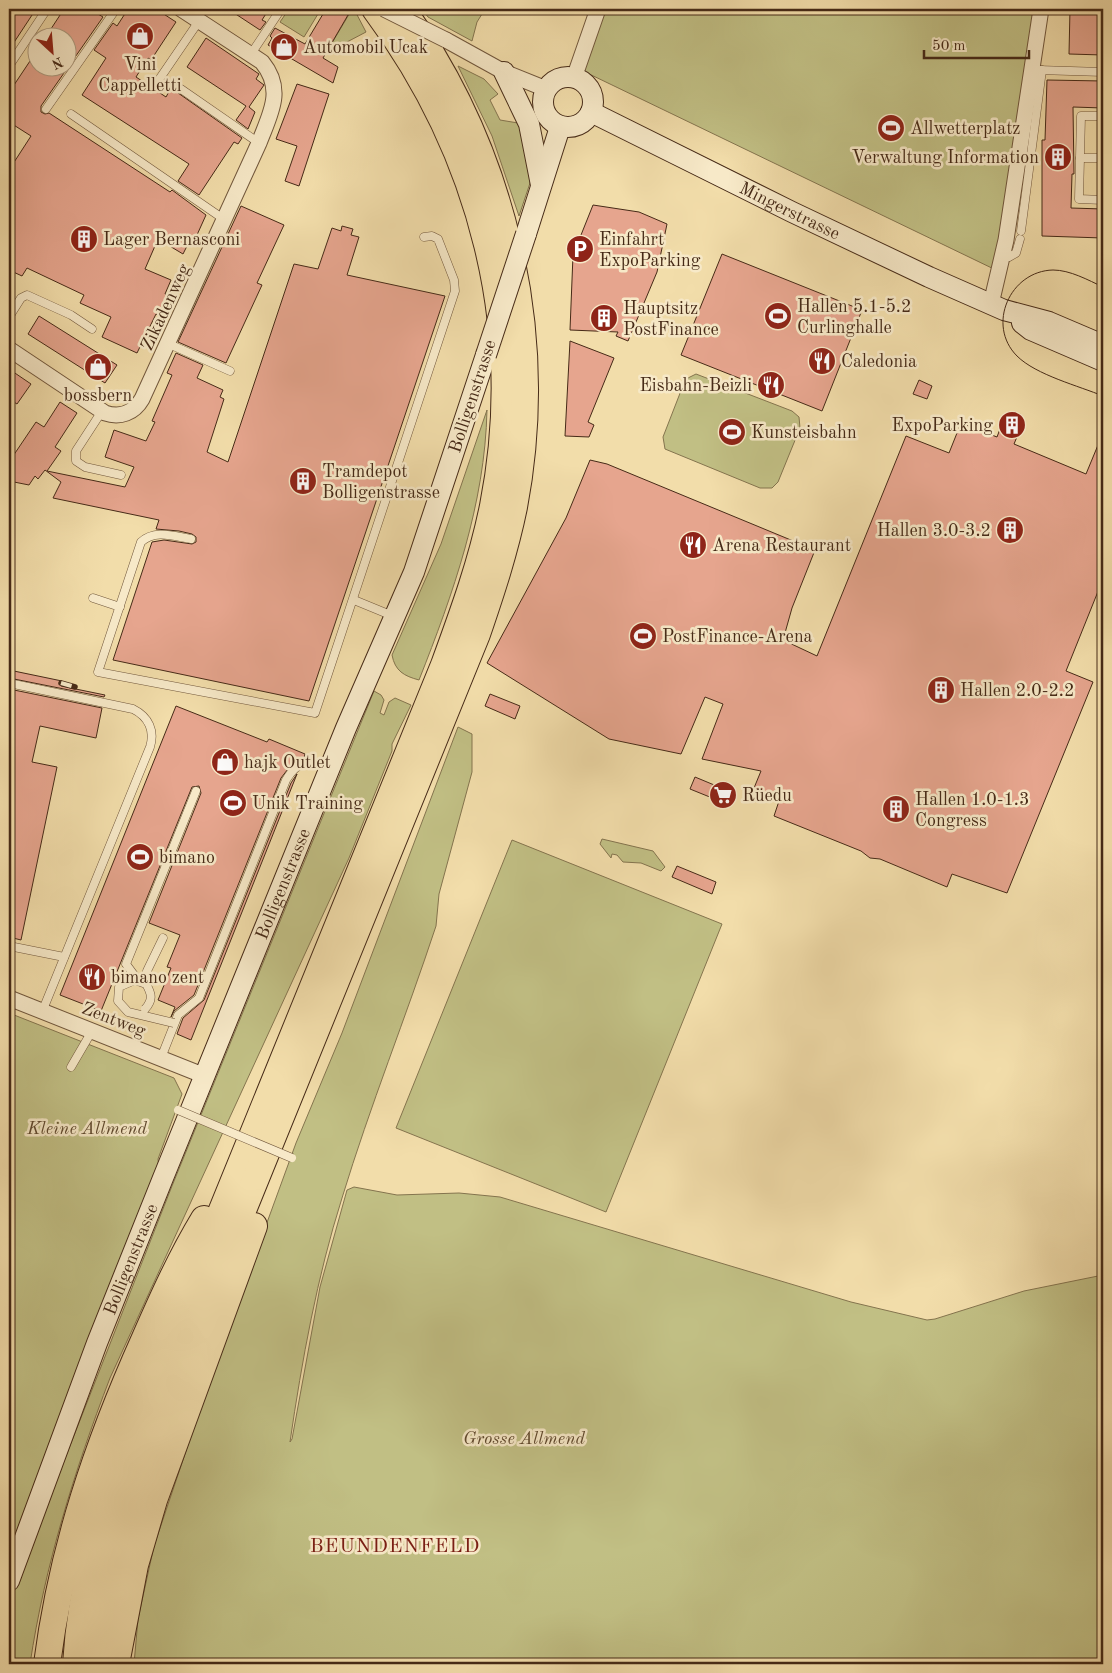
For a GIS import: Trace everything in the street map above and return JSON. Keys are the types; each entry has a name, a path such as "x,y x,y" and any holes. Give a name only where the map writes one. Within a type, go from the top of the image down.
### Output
{"highway":[{"path":"76,1664 82,1600 89,1563 110,1490 456,634 485,542 499,468 503,431 504,356 496,283 478,209 453,139 437,105 401,44 375,9"},
{"path":"96,1664 102,1603 109,1567 129,1496 150,1439 477,634 505,546 520,469 525,391 524,354 517,278 512,252 495,194 471,130 437,62 402,9"},
{"path":"116,1664 131,1582 145,1528 198,1376 241,1266 271,1176 290,1096"},
{"path":"47,1664 66,1557 79,1507 105,1434 134,1362 185,1252 248,1146"},
{"path":"123,1633 125,1664"}],"main road":[{"path":"504,72 529,124 541,185"},
{"path":"561,78 574,78 584,83 591,92 592,112 585,121 577,126 560,127 551,121 544,112 543,100 546,89 561,78"},
{"name":"Mingerstrasse","path":"592,112 792,212 998,307 1049,322 1103,344"},
{"name":"Bolligenstrasse","path":"9,1581 101,1334 330,769 395,617 426,536 560,127"},
{"name":"Mingerstrasse","path":"998,307 1031,330 1103,361"}],"street":[{"name":"Zikadenweg","path":"9,349 102,411 119,415 128,413 137,406 169,344 259,143 275,92 274,83 266,67 251,54 181,9"},
{"path":"384,9 504,72 546,89"},
{"path":"574,78 598,9"},
{"path":"998,307 1002,257 1037,70 1041,9"},
{"name":"Zentweg","path":"9,998 205,1076"}],"lane":[{"path":"9,66 47,9"},
{"path":"46,109 116,9"},
{"path":"251,54 281,9"},
{"path":"156,84 199,21"},
{"path":"1002,257 1009,257 1016,253 1021,235 1037,70 1103,72"},
{"path":"182,89 259,143"},
{"path":"72,114 225,220"},
{"path":"1103,116 1081,116 1078,199 1103,200"},
{"path":"1080,158 1103,158"},
{"path":"190,538 158,534 146,537 141,542 98,672 315,713 455,291 454,280 438,239 432,236 424,237"},
{"path":"9,317 21,298 27,295 71,316 92,329"},
{"path":"169,344 230,371"},
{"path":"102,411 76,451 76,461 85,467 120,474"},
{"path":"93,598 120,606"},
{"path":"354,600 395,617"},
{"path":"9,682 134,709 146,718 152,732 150,747 42,1012"},
{"path":"161,1058 178,1015 199,998 290,774 304,763 312,762 330,769"},
{"path":"137,979 126,964 196,791"},
{"path":"147,971 163,938"},
{"path":"9,946 64,957"},
{"path":"145,1009 151,1000 151,995 142,981 130,980 120,987 118,1001 128,1012 174,1023"},
{"path":"71,1066 92,1031"},
{"path":"178,1110 292,1158"}],"green space":[{"path":"289,9 321,9 304,37 280,22"},
{"path":"348,9 354,9 366,32 326,53 351,11"},
{"path":"422,9 474,9 482,14 477,22 472,41 428,17"},
{"path":"605,9 1039,9 998,271 583,71"},
{"path":"458,66 484,79 498,94 490,100 500,120 518,123 524,141 531,180 519,216 492,136"},
{"name":"Kunsteisbahn","path":"696,374 792,411 799,417 800,428 778,482 772,488 760,488 665,449 663,437 684,383 688,378"},
{"path":"487,410 485,445 474,514 455,582 419,680 401,672 395,665 392,655 441,544"},
{"path":"374,691 381,695 384,700 380,713 384,715 389,702 395,698 411,705 392,744 392,751 349,858 110,1378 84,1448 62,1519 36,1627 30,1664 9,1664 9,1601 172,1186"},
{"name":"Grosse Allmend","path":"458,727 472,734 472,772 439,894 436,926 364,1129 333,1228 311,1319 290,1442 320,1287 347,1190 354,1187 397,1195 459,1193 500,1197 851,1302 927,1320 1024,1291 1103,1275 1103,1664 134,1664 138,1619 154,1546 214,1368 296,1143 342,1033"},
{"path":"602,839 653,851 665,867 661,871 641,863 623,862 617,855 612,854 611,858 600,844"},
{"path":"512,840 722,924 606,1212 396,1128"},
{"name":"Kleine Allmend","path":"9,1013 174,1078 182,1094 158,1159 159,1169 9,1557"}],"building":[{"path":"14,9 36,9 9,50 9,16"},
{"path":"64,9 101,9 98,14 103,17 78,53 78,28 52,28"},
{"path":"128,9 156,9 176,22 151,60 148,58 136,77 166,97 171,88 242,138 238,144 234,142 199,195 178,181 189,164 82,95 106,58 94,50 113,23 117,26"},
{"path":"228,9 269,9 262,20 266,22 260,30"},
{"path":"326,9 338,9 348,15 323,58 338,67 333,83 268,45 272,38 270,36 275,28 305,44"},
{"path":"1070,9 1103,9 1103,55 1069,54"},
{"path":"206,38 259,74 256,79 264,85 249,107 255,112 248,129 236,120 246,106 187,67"},
{"path":"28,64 28,78 60,78 41,106 41,112 49,113 170,192 172,190 206,215 192,246 188,244 183,254 158,239 145,269 171,280 165,294 173,298 164,318 156,314 137,353 102,337 111,317 80,303 84,295 27,268 22,276 9,270 9,170 31,136 9,122 9,82 14,85"},
{"path":"1047,80 1103,81 1103,108 1073,107 1074,174 1072,174 1071,208 1103,209 1103,238 1042,236 1042,140 1045,140"},
{"path":"297,84 329,94 299,186 285,181 297,146 276,139"},
{"path":"593,205 639,212 667,224 657,272 628,341 616,336 618,332 570,330 573,255"},
{"path":"241,206 284,225 257,283 262,285 226,363 178,342"},
{"name":"Tramdepot Bolligenstrasse","path":"342,226 353,229 351,235 359,237 347,275 445,296 309,701 113,660 152,542 164,540 192,544 196,542 196,537 179,531 156,529 159,520 53,498 61,482 45,470 38,479 35,476 29,485 9,481 9,462 36,422 44,427 60,402 77,413 55,447 61,451 47,471 125,487 134,467 105,457 114,430 146,441 155,422 152,421 172,375 167,373 176,353 203,365 197,378 223,390 220,397 224,399 207,452 228,462 294,264 318,269 332,228 341,231"},
{"name":"Hallen 5.1-5.2 Curlinghalle","path":"722,254 862,310 822,411 681,355"},
{"path":"39,316 117,365 105,383 28,334"},
{"path":"570,341 614,358 588,422 594,425 589,437 565,436"},
{"path":"9,369 31,384 17,404 9,399"},
{"name":"ExpoParking","path":"919,380 932,386 927,399 913,394"},
{"path":"1006,413 1024,420 1014,444 1086,474 1103,433 1103,579 1066,671 1093,682 1007,893 952,874 947,887 880,859 870,858 861,851 774,816 780,798 754,788 761,771 702,759 723,704 705,697 681,754 609,739 487,663 566,518 590,460 607,464 815,550 792,608 783,640 817,656 906,436 949,453 961,423 997,437"},
{"path":"9,670 62,681 61,686 105,695 104,697 9,678"},
{"path":"9,689 102,708 96,738 40,726 32,762 57,767 21,940 9,937"},
{"path":"490,694 520,706 515,719 485,706"},
{"path":"176,706 267,742 269,739 305,754 304,758 291,765 281,778 194,995 174,1011 171,1017 175,1007 158,1000 171,968 167,967 180,935 149,923 201,793 199,786 192,787 101,1011 60,995"},
{"path":"297,774 191,1040 177,1034 183,1018 204,1000 291,783"},
{"path":"695,777 731,792 727,804 690,789"},
{"path":"677,866 716,882 712,894 672,877"}],"tram line":[{"path":"1103,287 1079,276 1059,270 1038,273 1025,280 1015,289 1007,302 1003,315 1004,330 1008,343 1017,356 1025,363 1046,374 1103,396"}],"railway":[{"path":"61,683 75,687"}],"place":[{"name":"Vini Cappelletti","path":"140,36"},
{"name":"Automobil Ucak","path":"284,47"},
{"name":"Allwetterplatz","path":"891,128"},
{"name":"Verwaltung Information","path":"1058,157"},
{"name":"Lager Bernasconi","path":"84,239"},
{"name":"Einfahrt ExpoParking","path":"580,249"},
{"name":"Hallen 5.1-5.2 Curlinghalle","path":"778,316"},
{"name":"Hauptsitz PostFinance","path":"604,318"},
{"name":"Caledonia","path":"822,361"},
{"name":"bossbern","path":"98,367"},
{"name":"Eisbahn-Beizli","path":"771,385"},
{"name":"ExpoParking","path":"1012,425"},
{"name":"Kunsteisbahn","path":"732,432"},
{"name":"Tramdepot Bolligenstrasse","path":"303,481"},
{"name":"Hallen 3.0-3.2","path":"1010,530"},
{"name":"Arena Restaurant","path":"693,545"},
{"name":"PostFinance-Arena","path":"643,636"},
{"name":"Hallen 2.0-2.2","path":"941,690"},
{"name":"hajk Outlet","path":"225,762"},
{"name":"Rüedu","path":"723,795"},
{"name":"Unik Training","path":"233,803"},
{"name":"Hallen 1.0-1.3 Congress","path":"896,809"},
{"name":"bimano","path":"140,857"},
{"name":"bimano zent","path":"92,977"}],"district":[{"name":"BEUNDENFELD","path":"395,1545"}]}
